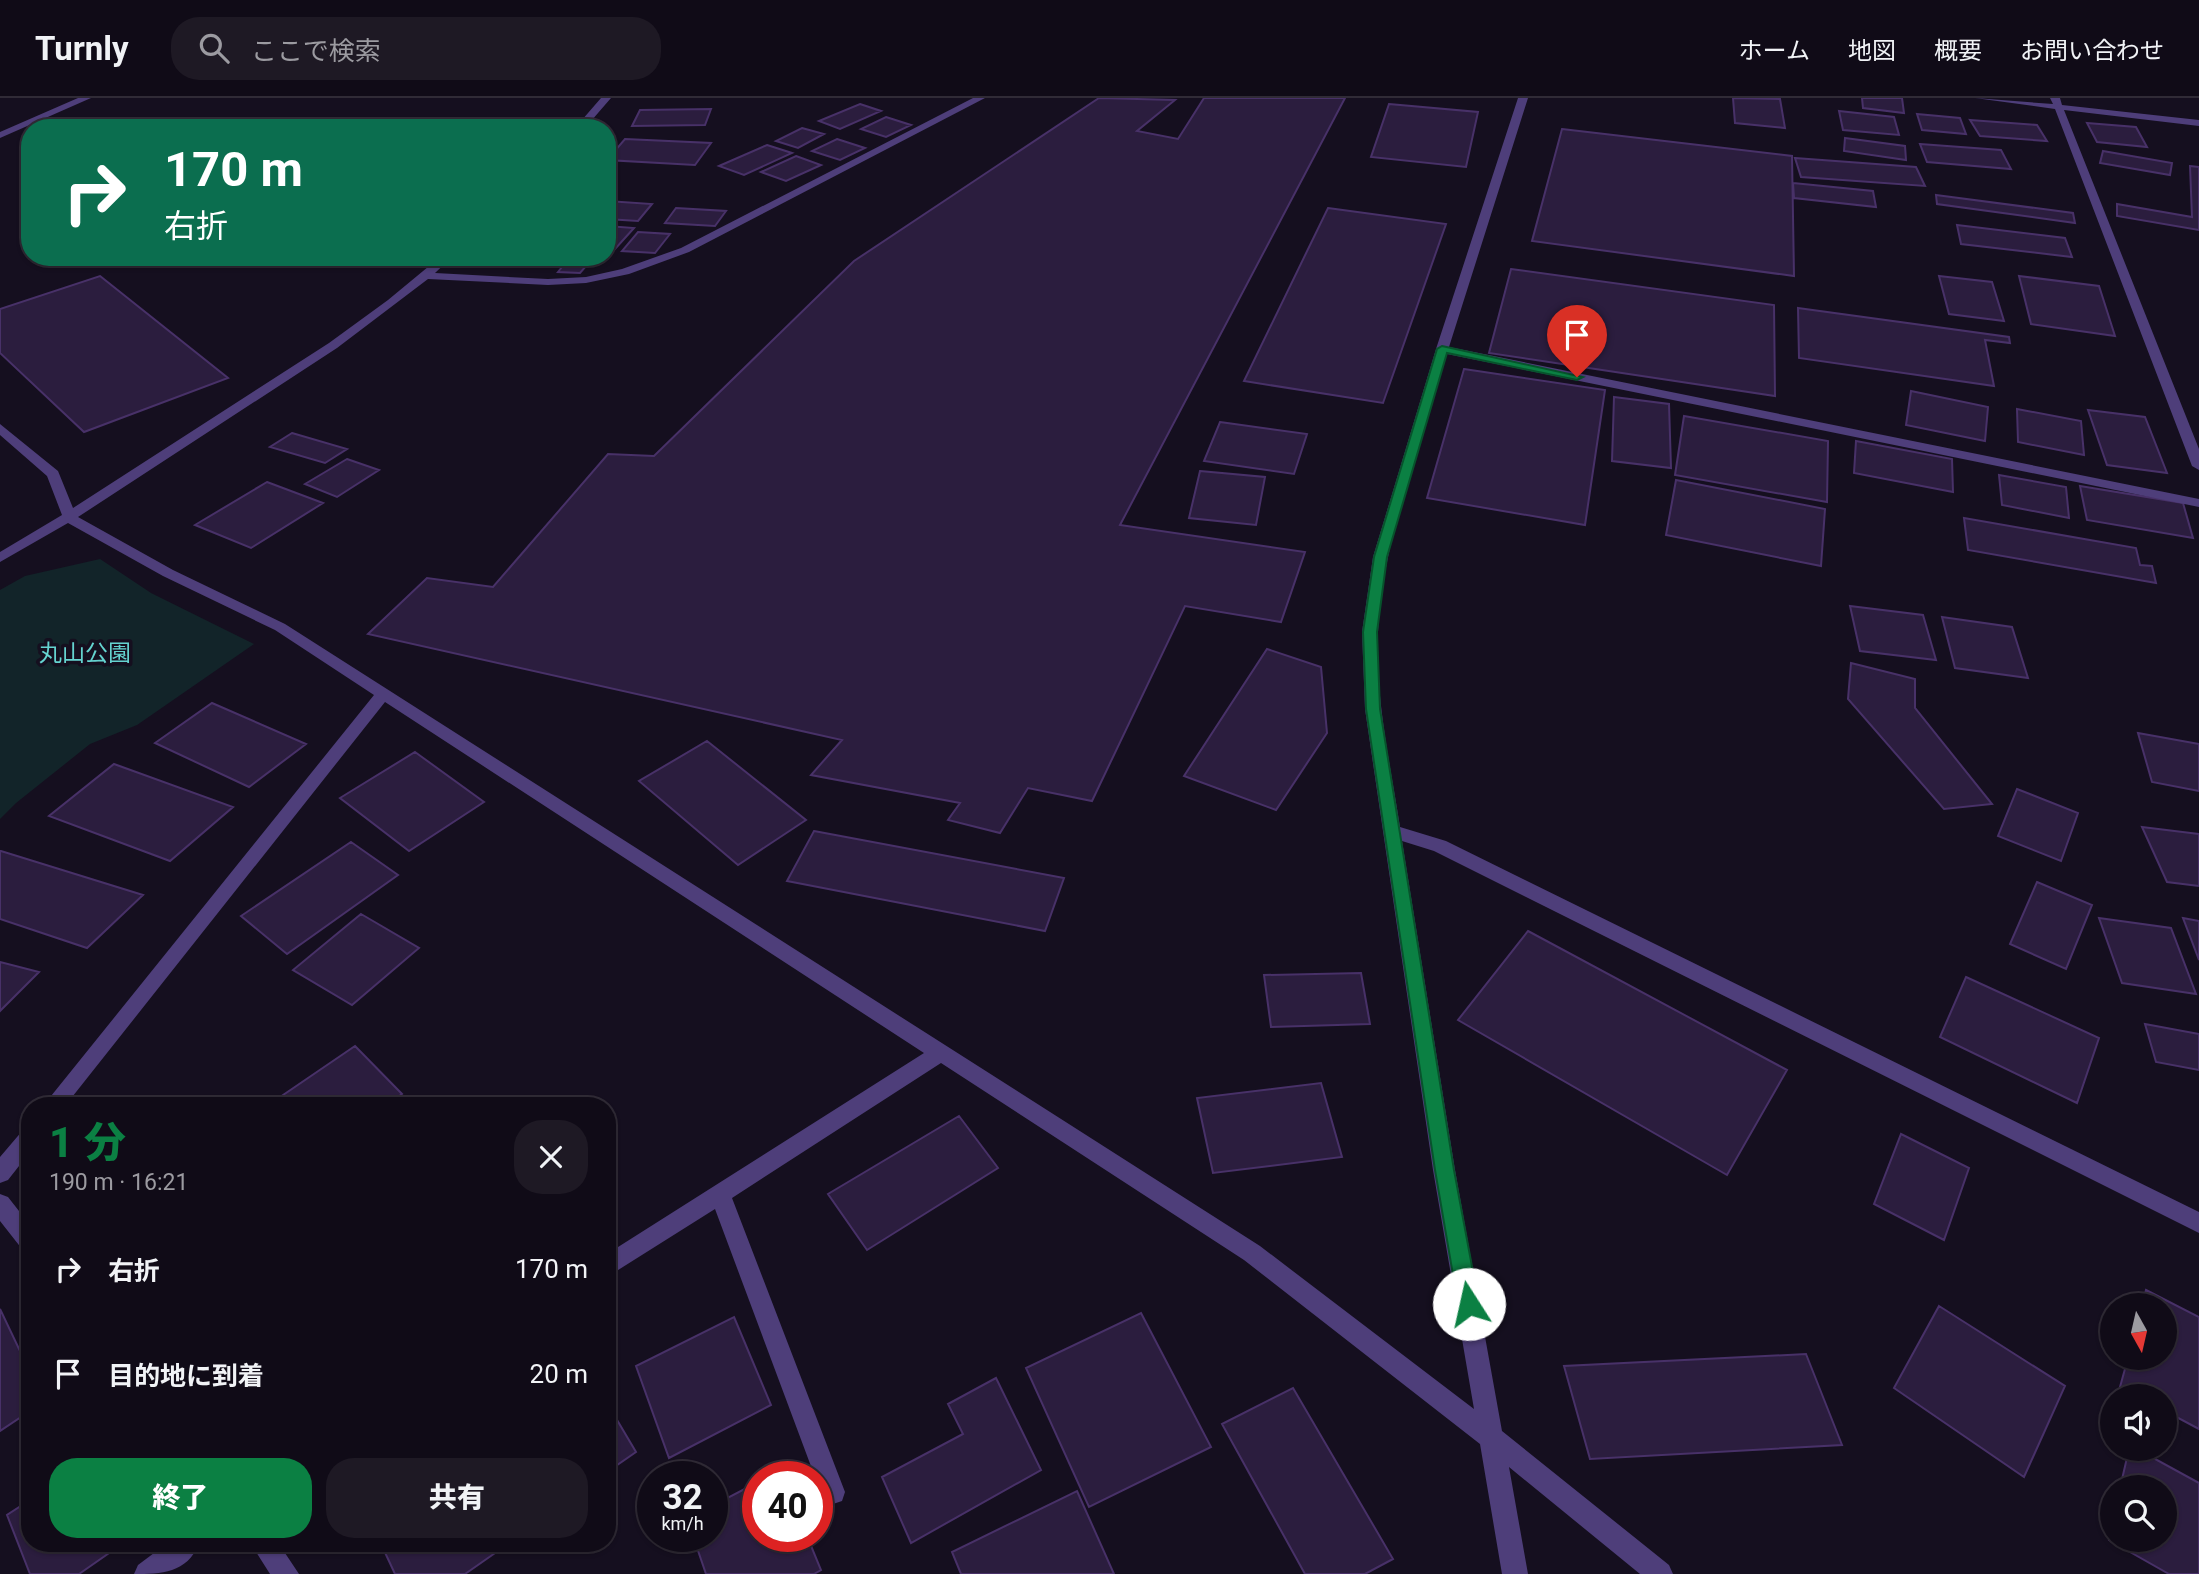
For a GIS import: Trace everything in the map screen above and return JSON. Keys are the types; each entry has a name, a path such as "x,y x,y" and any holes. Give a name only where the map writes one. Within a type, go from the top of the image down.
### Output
{"street":[{"path":"37,119 86,98"},
{"path":"588,119 606,98"},
{"path":"426,276 548,282 586,280 625,272 685,250 980,98"},
{"path":"1515,1574 1444,1170 1373,709 1370,632 1380,557 1442,349 1523,98"},
{"path":"1980,98 2057,102 2199,123"},
{"path":"2057,102 2199,466"},
{"path":"0,135 21,126"},
{"path":"0,558 70,518 301,368 437,266"},
{"path":"1442,349 2199,503"},
{"path":"0,428 53,474 70,518 168,573 280,627 1252,1253 1493,1439 1660,1574"},
{"path":"60,1097 383,694"},
{"path":"1392,831 1440,846 2199,1223"},
{"path":"616,1261 940,1053"},
{"path":"0,1173 21,1147"},
{"path":"720,1194 821,1461"},
{"path":"0,1204 21,1230"},
{"path":"147,1574 176,1552"},
{"path":"270,1552 286,1574"}],"green space":[{"name":"丸山公園","path":"100,559 151,593 254,644 137,725 90,744 0,819 0,590 25,576"}],"building":[{"path":"1099,98 1175,100 1137,131 1178,139 1204,98 1345,98 1120,525 1305,552 1281,622 1185,606 1092,801 1028,788 1000,833 948,820 960,803 811,775 842,740 368,634 427,578 493,587 608,454 654,456 854,261"},
{"path":"1733,98 1780,99 1785,128 1735,123"},
{"path":"1862,98 1902,98 1904,113 1863,108"},
{"path":"860,104 881,111 840,129 819,121"},
{"path":"1389,104 1478,112 1466,167 1371,157"},
{"path":"711,109 705,125 632,126 640,110"},
{"path":"1839,111 1894,117 1899,135 1843,130"},
{"path":"1917,114 1960,118 1966,134 1922,130"},
{"path":"886,117 911,125 886,137 861,129"},
{"path":"1970,120 2037,125 2047,141 1980,136"},
{"path":"2087,123 2136,127 2147,147 2097,142"},
{"path":"802,128 824,134 798,148 776,141"},
{"path":"1562,129 1792,156 1794,276 1532,241"},
{"path":"1845,138 1905,146 1906,160 1844,151"},
{"path":"625,139 711,143 695,165 616,161 616,150"},
{"path":"837,139 865,148 840,160 812,151"},
{"path":"1920,144 2001,150 2011,169 1927,162"},
{"path":"767,145 792,153 744,175 719,166"},
{"path":"2103,151 2172,163 2170,175 2100,163"},
{"path":"796,156 821,165 786,181 761,172"},
{"path":"1795,158 1916,167 1925,186 1801,177"},
{"path":"2190,166 2199,167 2199,230 2117,216 2117,204 2192,217"},
{"path":"1793,183 1873,191 1876,207 1794,198"},
{"path":"1936,195 2073,213 2075,223 1937,204"},
{"path":"616,202 652,204 638,221 616,220"},
{"path":"676,208 726,211 715,226 665,223"},
{"path":"1328,208 1446,224 1383,403 1244,381"},
{"path":"1957,225 2065,238 2072,257 1961,244"},
{"path":"616,227 634,228 616,248"},
{"path":"638,232 670,234 655,253 622,251"},
{"path":"563,266 586,266 580,273 558,272"},
{"path":"1511,269 1774,305 1775,396 1489,353"},
{"path":"100,276 228,378 84,432 0,353 0,309"},
{"path":"1939,276 1992,282 2004,321 1949,314"},
{"path":"2019,276 2099,286 2115,336 2031,324"},
{"path":"1798,308 2009,337 2010,343 1985,340 1994,386 1799,358"},
{"path":"1464,369 1605,390 1585,525 1427,498"},
{"path":"1911,391 1988,407 1985,441 1906,425"},
{"path":"1614,397 1669,404 1671,468 1612,461"},
{"path":"2017,409 2081,421 2084,455 2018,442"},
{"path":"2088,410 2145,417 2167,473 2107,465"},
{"path":"1684,416 1828,441 1827,502 1675,475"},
{"path":"1220,422 1307,434 1294,474 1204,461"},
{"path":"292,433 347,449 325,463 270,447"},
{"path":"1856,441 1952,459 1953,492 1854,473"},
{"path":"347,459 379,470 337,497 305,484"},
{"path":"1200,471 1265,477 1256,525 1189,518"},
{"path":"1999,475 2066,487 2069,518 2002,505"},
{"path":"1676,480 1825,509 1821,566 1666,535"},
{"path":"267,482 323,503 251,548 195,525"},
{"path":"2080,486 2183,503 2193,538 2087,520"},
{"path":"1964,518 2136,548 2140,565 2152,566 2156,583 1968,550"},
{"path":"1850,606 1923,615 1936,660 1860,651"},
{"path":"1942,617 2012,627 2028,678 1955,668"},
{"path":"1267,649 1321,667 1327,733 1276,810 1184,776"},
{"path":"1851,663 1915,679 1915,708 1992,804 1944,809 1848,699"},
{"path":"212,703 306,744 249,787 155,743"},
{"path":"2138,733 2199,744 2199,791 2152,782"},
{"path":"707,741 806,820 738,865 639,781"},
{"path":"415,752 484,802 409,851 340,798"},
{"path":"114,764 233,807 170,861 49,816"},
{"path":"2017,789 2078,813 2061,861 1998,836"},
{"path":"2142,827 2199,834 2199,886 2167,882"},
{"path":"814,831 1064,878 1045,931 787,881"},
{"path":"351,842 398,875 287,954 241,916"},
{"path":"0,851 143,895 87,948 0,919"},
{"path":"2037,882 2092,905 2066,969 2010,944"},
{"path":"361,914 419,948 352,1005 293,970"},
{"path":"2099,918 2171,928 2196,994 2122,983"},
{"path":"2183,918 2199,921 2199,960"},
{"path":"1528,931 1787,1070 1727,1175 1458,1020"},
{"path":"0,962 39,972 0,1011"},
{"path":"1361,973 1370,1024 1271,1027 1264,975"},
{"path":"1966,977 2099,1038 2077,1103 1940,1037"},
{"path":"2145,1024 2199,1034 2199,1070 2156,1062"},
{"path":"355,1046 402,1094 398,1097 280,1097"},
{"path":"1321,1083 1342,1157 1213,1173 1197,1098"},
{"path":"959,1116 998,1168 867,1250 828,1194"},
{"path":"1901,1134 1969,1168 1944,1240 1874,1204"},
{"path":"1939,1306 2065,1386 2024,1477 1894,1388"},
{"path":"2177,1306 2199,1317 2199,1429 2177,1417 2177,1384 2121,1384 2125,1370 2177,1370"},
{"path":"0,1309 21,1353 21,1417 0,1431"},
{"path":"1141,1313 1211,1447 1089,1507 1026,1368"},
{"path":"734,1317 771,1405 669,1458 636,1366"},
{"path":"1806,1354 1842,1445 1590,1459 1564,1366"},
{"path":"996,1378 1041,1470 911,1543 882,1477 963,1434 948,1404"},
{"path":"1293,1388 1393,1559 1365,1574 1305,1574 1222,1424"},
{"path":"616,1418 636,1452 616,1466"},
{"path":"2126,1461 2159,1461 2199,1483 2199,1574 2169,1574 2130,1552 2177,1552 2177,1475 2123,1475"},
{"path":"742,1490 742,1552 814,1552 821,1570 814,1574 706,1574 698,1552 728,1552 728,1498"},
{"path":"1077,1491 1114,1574 961,1574 952,1552"},
{"path":"21,1506 21,1551 7,1515"},
{"path":"21,1552 111,1552 79,1574 30,1574"},
{"path":"385,1552 497,1552 465,1574 395,1574"}],"route":[{"path":"1469,1304 1444,1170 1373,709 1370,632 1380,557 1442,349 1577,377"}]}
